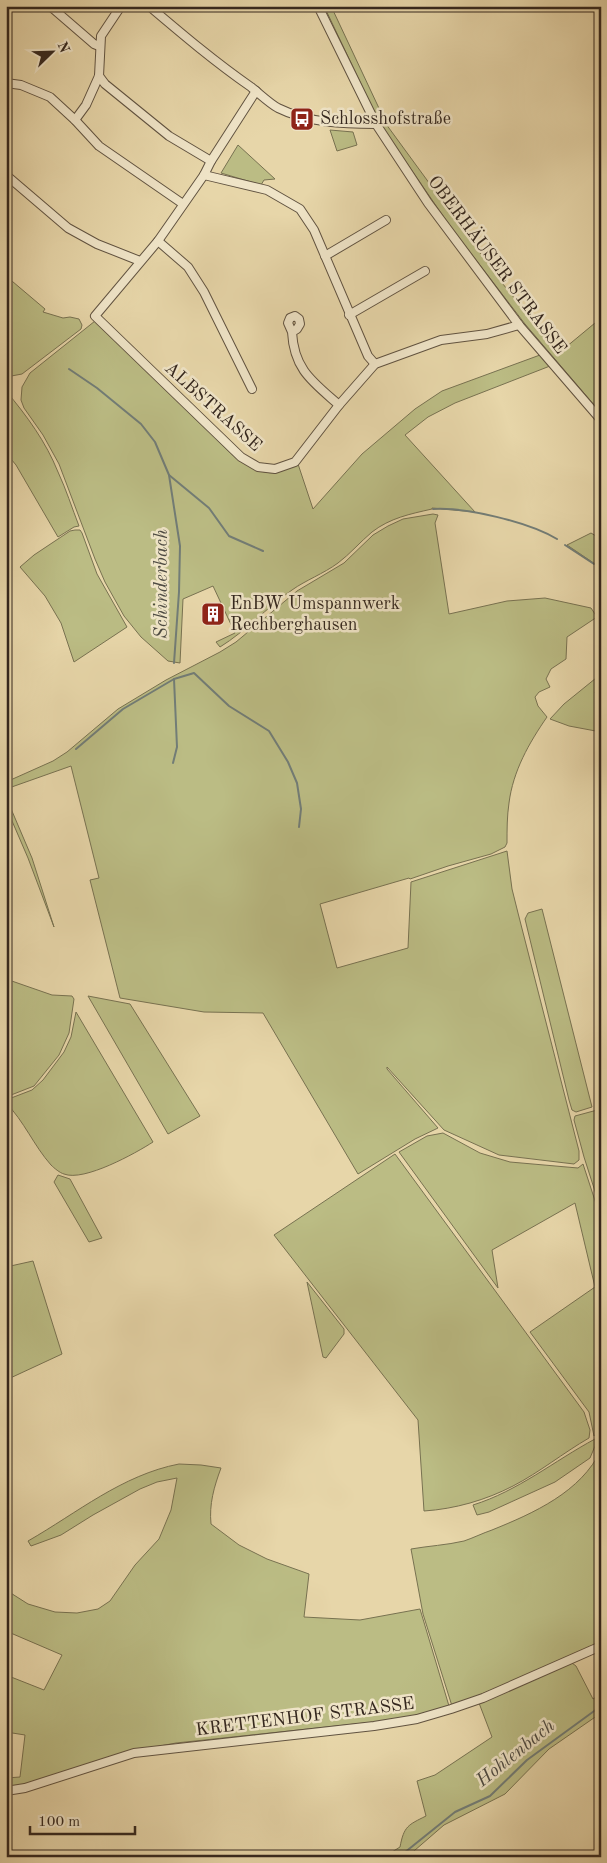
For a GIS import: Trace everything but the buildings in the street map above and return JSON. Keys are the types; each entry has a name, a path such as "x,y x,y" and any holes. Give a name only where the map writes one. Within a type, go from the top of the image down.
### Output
{"street":[{"path":"50,6 94,44 99,46"},
{"path":"75,120 86,105 99,76 101,36 121,6"},
{"path":"149,6 235,76 277,107 293,114 325,121 348,124 376,124 318,6"},
{"path":"99,76 105,84 169,136 211,161"},
{"path":"6,83 21,85 50,97 99,146 183,204"},
{"path":"6,175 68,228 97,244 140,261 158,241 204,175 211,161 256,92"},
{"name":"OBERHÄUSER STRASSE","path":"376,124 428,203 519,325 601,420"},
{"path":"204,175 267,190 300,209 314,230 349,315 368,356 375,364"},
{"path":"325,256 386,220"},
{"path":"158,241 188,268 204,292 252,390"},
{"name":"ALBSTRASSE","path":"140,261 96,316 241,457 258,467 276,469 295,462 339,405 375,364 441,340 487,334 519,325"},
{"path":"349,315 424,271"},
{"path":"292,332 293,349 308,378 339,405"},
{"name":"KRETTENHOF STRASSE","path":"6,1791 25,1788 134,1753 374,1726 417,1719 483,1698 601,1646"}],"green space":[{"path":"324,6 331,6 385,121 379,122"},
{"path":"386,124 506,288 560,352 601,318 601,413 525,324 450,226 382,127"},
{"path":"330,130 353,132 357,145 337,151"},
{"path":"238,145 275,179 264,180 261,185 221,173"},
{"path":"6,276 45,309 43,312 63,318 79,319 82,325 81,329 22,374 6,377"},
{"path":"95,321 238,460 261,471 274,473 298,464 313,509 362,454 415,409 442,391 540,355 550,366 455,403 428,417 405,435 475,512 432,508 386,523 372,532 338,563 292,590 239,634 220,647 216,642 235,633 213,586 183,599 180,663 168,661 141,637 124,616 105,582 95,559 59,464 43,435 24,408 21,400 22,387 30,373"},
{"path":"6,391 29,420 48,450 64,485 79,526 58,537 16,465 6,453"},
{"path":"433,514 438,515 435,523 449,614 507,601 545,598 591,608 597,617 567,637 566,659 551,669 546,679 550,687 539,692 535,697 538,706 547,717 528,747 514,780 509,803 507,843 505,847 491,854 410,879 320,904 337,968 408,948 411,882 507,851 512,889 579,1151 579,1160 574,1164 499,1155 444,1130 387,1067 438,1128 415,1139 358,1174 263,1013 204,1012 120,998 90,880 99,878 71,766 6,789 6,782 53,761 67,752 118,709 166,680 236,642 297,591 344,563 373,535 403,519"},
{"path":"80,530 82,533 97,574 127,627 74,662 61,623 45,596 20,567 34,555 70,531"},
{"path":"591,533 601,539 601,568 567,545"},
{"path":"601,674 595,693 601,699 601,732 569,726 550,719 564,704"},
{"path":"6,797 32,858 54,927 6,807"},
{"path":"542,909 592,1107 576,1112 572,1110 569,1100 525,919 528,913"},
{"path":"6,979 52,995 72,996 74,999 69,1033 59,1055 34,1086 6,1097"},
{"path":"88,996 130,1004 200,1116 168,1134"},
{"path":"76,1012 153,1142 110,1165 84,1174 73,1175 62,1173 51,1165 6,1103 6,1100 32,1090 43,1080 64,1052 71,1037"},
{"path":"601,1109 601,1210 574,1120 575,1116"},
{"path":"443,1133 480,1153 510,1162 578,1168 583,1164 601,1219 601,1427 594,1436 589,1412 530,1332 595,1287 575,1203 492,1250 498,1288 399,1152 427,1136"},
{"path":"395,1154 584,1412 590,1430 589,1438 513,1486 492,1496 470,1503 436,1510 424,1511 418,1420 274,1235"},
{"path":"58,1175 70,1179 102,1238 89,1242 54,1182"},
{"path":"33,1261 62,1354 6,1380 6,1267"},
{"path":"307,1282 344,1329 344,1334 326,1358 323,1357"},
{"path":"595,1439 595,1446 590,1458 555,1482 489,1512 477,1515 473,1505 521,1484"},
{"path":"601,1450 601,1643 452,1706 423,1614 411,1549 464,1541 540,1508 569,1489 581,1478"},
{"path":"179,1464 221,1468 213,1496 211,1524 239,1545 267,1559 309,1574 304,1617 360,1620 420,1609 449,1706 413,1716 383,1721 176,1743 133,1751 22,1785 6,1788 6,1778 20,1777 25,1735 6,1732 6,1675 44,1690 62,1655 6,1631 6,1590 28,1604 55,1612 77,1613 98,1609 110,1601 135,1565 159,1539 171,1510 177,1478 157,1482 140,1489 61,1535 31,1546 28,1541 119,1486 158,1469"},
{"path":"572,1663 576,1666 593,1699 601,1694 601,1713 549,1749 505,1794 444,1825 407,1857 384,1857 400,1847 405,1830 408,1827 426,1816 417,1781 435,1775 492,1737 479,1703"}],"waterway":[{"name":"Schinderbach","path":"69,369 97,388 141,424 155,442 169,475 180,546 174,663"},
{"path":"169,475 209,508 229,536 263,551"},
{"path":"433,509 462,510 496,517 530,527 557,539"},
{"path":"565,545 594,564"},
{"path":"76,749 123,709 174,679 194,673 229,706 269,731 288,762 297,783 301,809 299,827"},
{"name":"Schinderbach","path":"173,763 177,747 174,679"},
{"name":"Hohlenbach","path":"399,1857 455,1812 490,1796 527,1760 601,1706"}],"place":[{"name":"Schlosshofstraße","path":"302,119"},
{"name":"EnBW Umspannwerk Rechberghausen","path":"213,614"}]}
